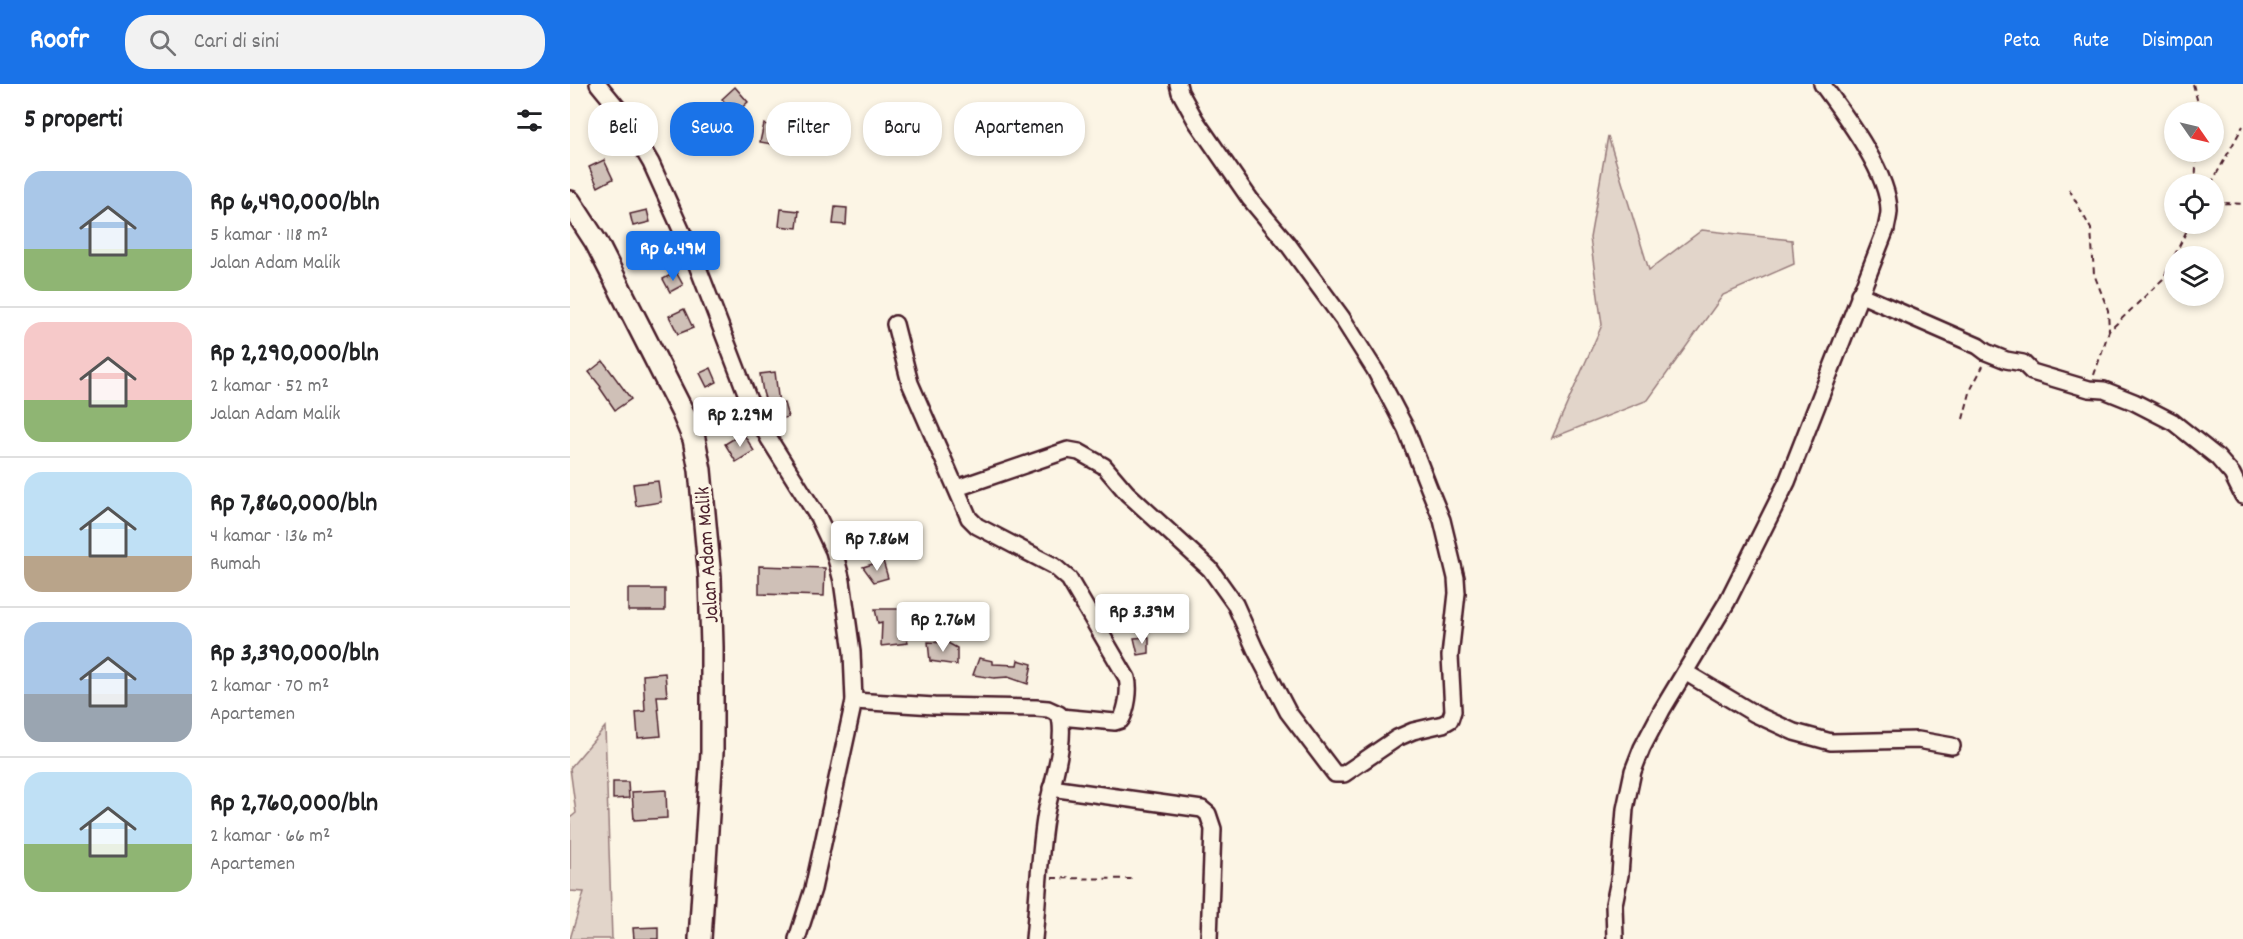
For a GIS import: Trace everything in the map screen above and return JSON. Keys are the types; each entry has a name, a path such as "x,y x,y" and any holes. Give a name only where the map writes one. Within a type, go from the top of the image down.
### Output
{"highway":[{"name":"Jalan Adam Malik","path":"570,202 596,242 682,411 694,439 700,470 710,578 714,690 700,939"}],"street":[{"path":"598,84 621,112 651,163 697,266 748,398 769,438 818,517 834,551 842,581 850,630 854,701 813,889 797,939"},
{"path":"957,488 1068,450 1079,452 1100,463 1127,493 1205,564 1227,591 1288,712 1335,774 1344,774 1397,738 1450,720 1453,711 1450,656 1457,586 1442,520 1406,429 1375,370 1342,318 1287,243 1250,200 1196,121 1178,84"},
{"path":"1615,939 1614,904 1620,875 1625,809 1633,771 1662,710 1727,602 1787,482 1886,229 1890,212 1880,177 1862,141 1822,84"},
{"path":"1859,294 1978,346 1986,352 2006,360 2023,363 2032,372 2089,389 2104,390 2134,402 2173,423 2217,457 2232,474 2243,496"},
{"path":"854,701 1042,708 1054,711 1060,717 1114,722 1121,720 1124,714 1129,686 1127,678 1070,579 1054,566 972,522 910,383 895,324"},
{"path":"1685,672 1755,714 1794,732 1831,742 1918,740 1952,746"},
{"path":"1034,939 1044,819 1058,753 1060,717"},
{"path":"1051,788 1202,809 1208,814 1213,830 1209,939"}],"path":[{"path":"2193,84 2198,102"},
{"path":"2217,174 2243,126"},
{"path":"2069,189 2091,229 2094,274 2108,310 2109,331 2089,389"},
{"path":"2224,204 2243,204"},
{"path":"2109,331 2163,279 2185,234"},
{"path":"1963,419 1971,389 1984,364 1986,352"},
{"path":"1040,878 1133,879"}],"shaded area":[{"path":"1608,136 1649,270 1702,230 1792,240 1794,264 1723,295 1648,400 1552,438 1602,325 1590,238"},
{"path":"605,727 612,939 570,939 584,892 570,891 570,818 576,813 570,768"}],"building":[{"path":"735,87 748,102 725,102 722,99"},
{"path":"764,124 766,124 766,143 760,142"},
{"path":"604,160 613,179 598,187 589,167"},
{"path":"835,207 847,208 846,225 833,224"},
{"path":"781,209 799,211 797,228 779,226"},
{"path":"647,210 650,222 633,226 630,214"},
{"path":"653,238 663,252 650,260 641,246"},
{"path":"676,272 683,285 670,292 663,279"},
{"path":"684,309 693,328 678,334 669,316"},
{"path":"603,361 631,399 615,410 589,372"},
{"path":"711,368 717,382 707,387 700,373"},
{"path":"775,372 779,404 784,403 788,417 772,421 760,374"},
{"path":"743,433 754,451 736,462 725,444"},
{"path":"658,481 661,502 636,506 633,484"},
{"path":"883,561 888,578 874,582 863,567"},
{"path":"759,566 825,568 824,596 759,594"},
{"path":"628,589 665,589 665,611 628,611"},
{"path":"875,609 902,609 908,643 881,646 882,622 878,623"},
{"path":"1149,637 1149,653 1138,655 1134,638"},
{"path":"928,642 948,643 957,648 957,665 930,661"},
{"path":"979,658 993,661 993,664 1017,665 1018,660 1032,664 1028,684 1008,677 973,675"},
{"path":"665,673 667,696 657,696 661,736 638,738 636,712 645,711 643,675"},
{"path":"613,782 628,782 629,798 613,799"},
{"path":"666,790 667,818 634,820 632,792"},
{"path":"658,927 658,939 634,939 633,928"}]}
